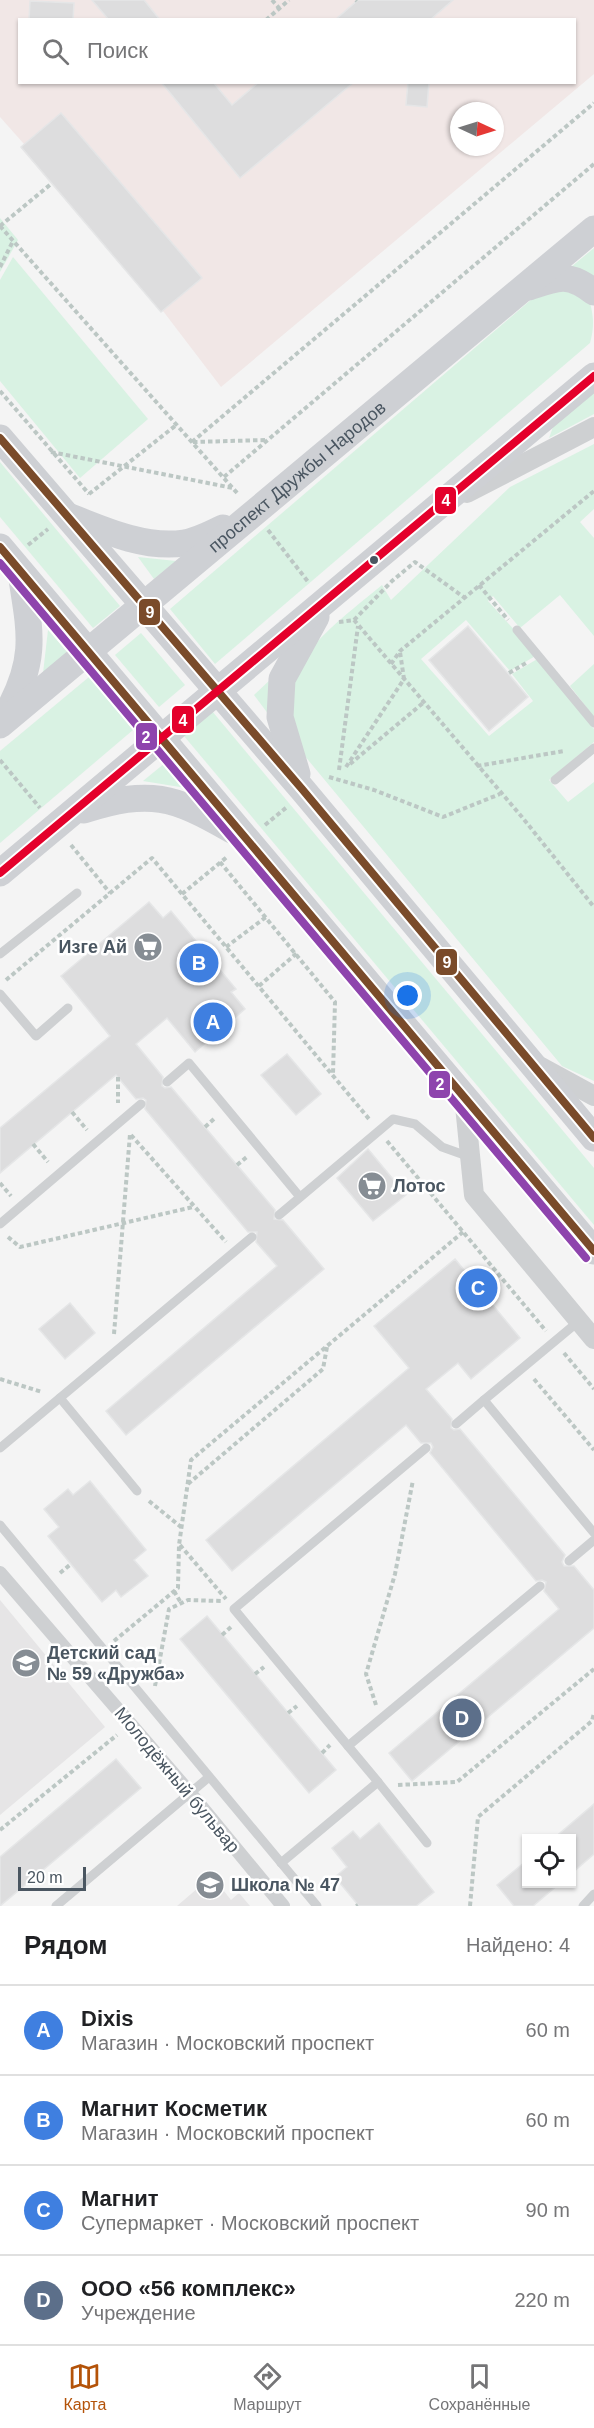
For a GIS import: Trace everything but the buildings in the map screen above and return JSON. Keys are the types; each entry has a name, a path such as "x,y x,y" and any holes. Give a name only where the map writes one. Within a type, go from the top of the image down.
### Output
{"main road":[{"name":"проспект Дружбы Народов","path":"0,725 252,511 594,229"},
{"path":"522,289 560,277 579,280 594,292"},
{"path":"69,827 161,738 324,603 592,373"},
{"path":"0,438 59,520 143,605 218,691 296,797 529,1060 594,1138"},
{"path":"59,520 117,535 182,544 199,540 252,511"},
{"path":"15,556 88,651 161,738 254,834 464,1096 594,1251"},
{"path":"0,725 23,687 31,654 15,556"},
{"path":"296,797 280,717 282,679 324,603"},
{"path":"0,873 69,827 118,799 142,797 176,801 254,834"}],"street":[{"path":"432,511 594,427"},
{"path":"529,1060 594,1096"},
{"path":"464,1096 474,1195 594,1339"},
{"name":"Молодёжный бульвар","path":"0,1573 189,1792 283,1906"}],"lane":[{"path":"516,630 594,723"},
{"path":"555,780 594,748"},
{"path":"0,954 76,893"},
{"path":"0,994 36,1036 68,1008"},
{"path":"167,1082 189,1064 300,1197"},
{"path":"0,1224 141,1104"},
{"path":"279,1215 393,1119 415,1124 442,1146 470,1157"},
{"path":"0,1448 252,1237"},
{"path":"456,1424 579,1321"},
{"path":"60,1398 137,1491"},
{"path":"484,1400 594,1533"},
{"path":"426,1448 234,1609 427,1843"},
{"path":"0,1525 317,1906"},
{"path":"569,1561 594,1540"},
{"path":"348,1746 540,1586"},
{"path":"57,1906 209,1777"},
{"path":"281,1863 380,1784"},
{"path":"583,1906 594,1894"}],"path":[{"path":"272,0 279,8"},
{"path":"268,18 289,0"},
{"path":"192,442 594,103"},
{"path":"224,477 594,164"},
{"path":"51,184 0,226 175,426 224,477 324,603 354,620 594,907"},
{"path":"0,267 13,241"},
{"path":"0,392 88,496 175,426"},
{"path":"192,442 266,440"},
{"path":"51,452 233,488"},
{"path":"391,664 400,651 594,491"},
{"path":"15,556 59,520"},
{"path":"354,620 392,581 415,562 465,598"},
{"path":"479,585 516,630"},
{"path":"339,770 358,626"},
{"path":"346,767 405,680 400,651"},
{"path":"423,704 346,767 328,777 374,790 442,817 500,794"},
{"path":"476,766 570,750"},
{"path":"0,760 41,808"},
{"path":"254,834 296,797"},
{"path":"69,827 110,893"},
{"path":"182,894 227,857"},
{"path":"0,985 152,858"},
{"path":"220,862 335,1002 333,1075"},
{"path":"226,947 267,917"},
{"path":"259,986 297,953"},
{"path":"118,1077 119,1122 234,1251"},
{"path":"72,1112 97,1141"},
{"path":"112,1354 130,1134"},
{"path":"33,1144 58,1174"},
{"path":"7,1235 20,1247 193,1207"},
{"path":"104,1650 178,1588 179,1545 191,1460 463,1232"},
{"path":"187,1485 323,1369 327,1347"},
{"path":"524,1367 594,1450"},
{"path":"0,1379 60,1398"},
{"path":"380,1718 366,1674 395,1574 417,1456"},
{"path":"137,1491 181,1527"},
{"path":"151,1706 169,1609 188,1600 228,1601 179,1545"},
{"path":"174,1591 181,1603"},
{"path":"380,1784 457,1782 594,1669"},
{"path":"470,1906 478,1818 592,1721 594,1713"},
{"path":"0,1830 130,1724"}],"shaded area":[{"path":"0,0 594,0 594,74 504,150 504,102 450,102 450,156 496,156 221,387 163,311 161,312 21,148 24,144 0,117"},
{"name":"Детский сад № 59 «Дружба»","path":"0,1600 105,1727 0,1815"},
{"name":"Школа № 47","path":"212,1876 231,1900 239,1893 250,1906 177,1906"}],"green space":[{"path":"0,218 18,240 0,272"},
{"path":"594,248 594,276 571,267"},
{"path":"13,257 148,419 80,478 0,381 0,280"},
{"path":"558,286 590,303 593,323 590,343 215,664 170,609 540,292"},
{"path":"594,386 594,414 549,438 557,416"},
{"path":"594,444 594,509 580,522 594,538 594,636 560,595 520,628 493,596 488,601 537,655 510,671 466,620 421,659 489,736 533,701 512,674 539,658 594,729 594,742 549,780 568,802 594,782 594,1081 562,1066 299,749 290,693 293,678 300,663 312,648 341,619 382,585 391,600 510,487"},
{"path":"0,462 120,606 93,628 0,517"},
{"path":"138,557 176,561 154,579"},
{"path":"48,630 68,653 43,673"},
{"path":"141,633 185,685 159,707 115,655"},
{"path":"594,664 594,717 570,686"},
{"path":"89,677 133,730 0,843 0,751"},
{"path":"272,678 269,715 254,695"},
{"path":"212,711 594,1168 594,1225 184,736"},
{"path":"165,763 186,788 143,781"}],"transit line":[{"name":"4","path":"0,873 594,376"},
{"name":"9","path":"0,438 302,789 594,1138"},
{"name":"9","path":"0,547 594,1251"},
{"name":"2","path":"0,563 586,1258"}],"place":[{"name":"Изге Ай","path":"148,947"},
{"name":"Магнит Косметик","path":"199,963"},
{"name":"Dixis","path":"213,1022"},
{"name":"Лотос","path":"372,1186"},
{"name":"Магнит","path":"478,1288"},
{"name":"Детский сад № 59 «Дружба»","path":"26,1663"},
{"name":"ООО «56 комплекс»","path":"462,1718"},
{"name":"Школа № 47","path":"210,1885"}]}
